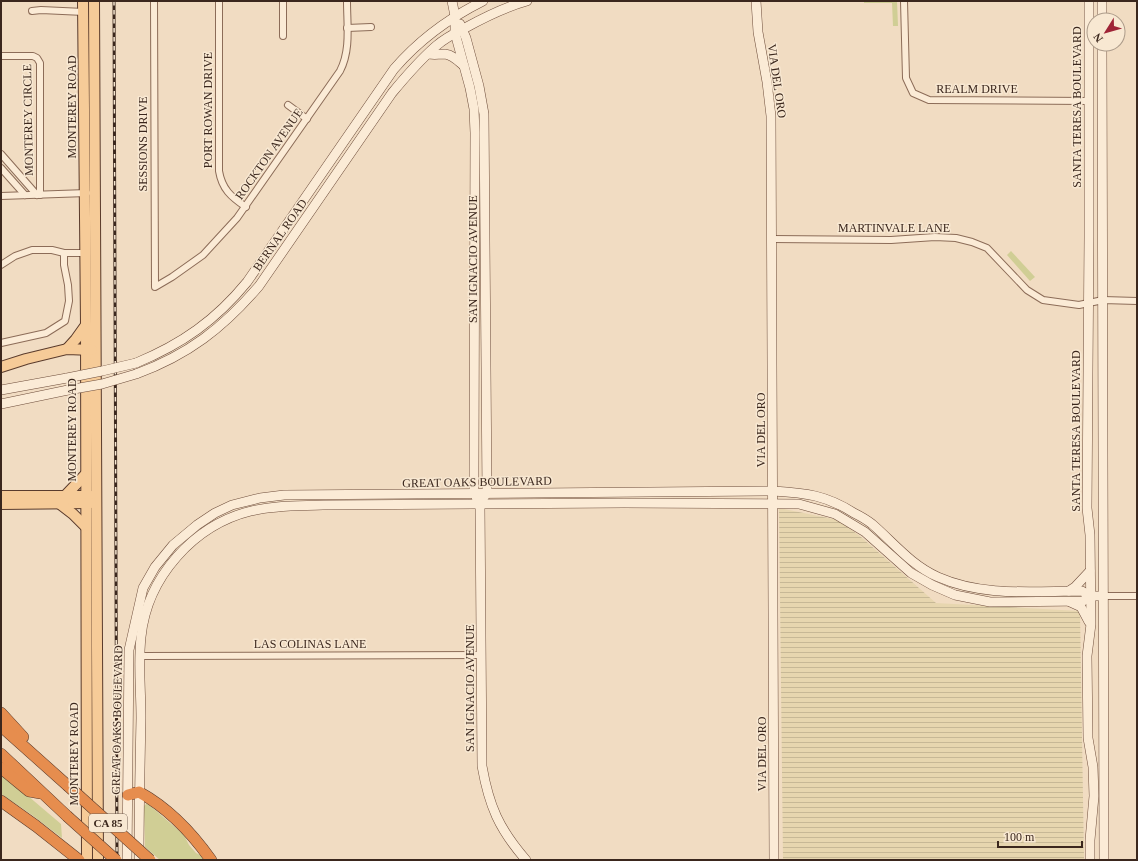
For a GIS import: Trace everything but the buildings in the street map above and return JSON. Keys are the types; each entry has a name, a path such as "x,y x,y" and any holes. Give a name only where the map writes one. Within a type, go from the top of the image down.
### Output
{"highway":[{"path":"1,713 32,747 39,760"},
{"name":"CA 85","path":"1,726 150,860"},
{"name":"CA 85","path":"1,754 116,860"},
{"path":"1,768 29,791 42,793"},
{"path":"128,795 139,792 154,801 175,818 211,860"},
{"path":"1,801 79,860"}],"main road":[{"name":"MONTEREY ROAD","path":"83,1 86,326 85,526 87,860"},
{"name":"MONTEREY ROAD","path":"94,1 98,860"},
{"name":"SAN IGNACIO AVENUE","path":"452,1 459,31 484,108 487,492 480,505"},
{"name":"BERNAL ROAD","path":"1,390 102,372 136,363 166,350 208,322 229,303 255,270 394,69 420,42 440,26 483,1"},
{"name":"BERNAL ROAD","path":"1,404 102,384 136,374 160,365 188,350 218,329 243,305 259,286 392,93 412,70 436,46 459,31 496,12 527,1"},
{"name":"VIA DEL ORO","path":"756,1 758,32 771,109 774,491 774,860"},
{"path":"1082,1 1089,5"},
{"path":"1102,12 1103,2"},
{"name":"SANTA TERESA BOULEVARD","path":"1089,5 1087,508 1090,535 1090,624 1087,656 1088,738 1093,768 1094,796 1090,840 1090,860"},
{"name":"SAN IGNACIO AVENUE","path":"459,31 464,66 474,109 475,133 474,493 480,505 479,577 481,610 482,766 486,790 494,814 503,831 526,860"},
{"name":"SANTA TERESA BOULEVARD","path":"1102,52 1104,860"},
{"path":"429,54 436,56 447,54 464,66"},
{"path":"67,349 86,326"},
{"path":"1,367 67,349 96,350"},
{"path":"1,504 63,500 85,475"},
{"name":"GREAT OAKS BOULEVARD","path":"126,860 129,650 143,588 155,567 173,545 197,524 221,510 243,502 284,495 487,492 800,492 825,498 841,504 871,523 895,547 914,563 937,577 958,585 992,591 1069,591 1082,592 1090,596 1103,596"},
{"path":"624,503 629,492"},
{"path":"345,495 345,505"},
{"path":"1,496 63,500 97,500"},
{"path":"63,500 85,526"},
{"name":"GREAT OAKS BOULEVARD","path":"139,860 141,718 140,656 143,621 156,586 175,558 203,533 225,520 251,510 284,506 345,505 624,503 799,504 835,514 865,532 911,573 932,585 955,595 990,602 1082,601 1090,596"},
{"path":"1069,591 1075,587 1090,571"},
{"path":"1069,601 1081,607 1090,624"},
{"path":"132,632 135,637 134,652 140,656"}],"street":[{"name":"SESSIONS DRIVE","path":"154,1 154,287"},
{"name":"PORT ROWAN DRIVE","path":"219,1 219,171 221,181 227,192 236,201 246,207"},
{"path":"283,1 283,36"},
{"name":"ROCKTON AVENUE","path":"154,287 172,277 203,255 237,218 307,119 344,62 347,50 347,1"},
{"name":"REALM DRIVE","path":"904,1 906,78 912,93 929,100 1089,101"},
{"path":"32,11 84,12"},
{"path":"347,28 370,27"},
{"name":"MONTEREY CIRCLE","path":"1,56 33,56 37,58 40,63 39,195"},
{"path":"288,105 307,119"},
{"path":"1,154 39,195"},
{"path":"1,168 25,195"},
{"path":"1,196 96,192"},
{"path":"475,194 485,197"},
{"name":"MARTINVALE LANE","path":"772,239 891,240 935,237 956,238 987,248 1026,290 1043,300 1079,305 1103,300 1137,301"},
{"path":"1,265 15,256 32,250 85,253"},
{"path":"1,343 46,333 64,321 69,301 68,285 64,265 64,253"},
{"path":"1103,596 1137,596"},
{"name":"LAS COLINAS LANE","path":"140,656 481,655"}],"shaded area":[{"path":"864,1 897,1 898,26 893,26 892,3 864,3"},
{"path":"1011,251 1035,277 1030,281 1007,255"},
{"path":"779,508 838,520 861,537 936,603 1080,611 1084,860 783,860"},
{"path":"1,773 61,824 62,838 1,794"},
{"path":"147,803 184,835 189,845 204,860 160,860 145,847 144,806"}],"railway":[{"path":"114,1 117,860"}]}
